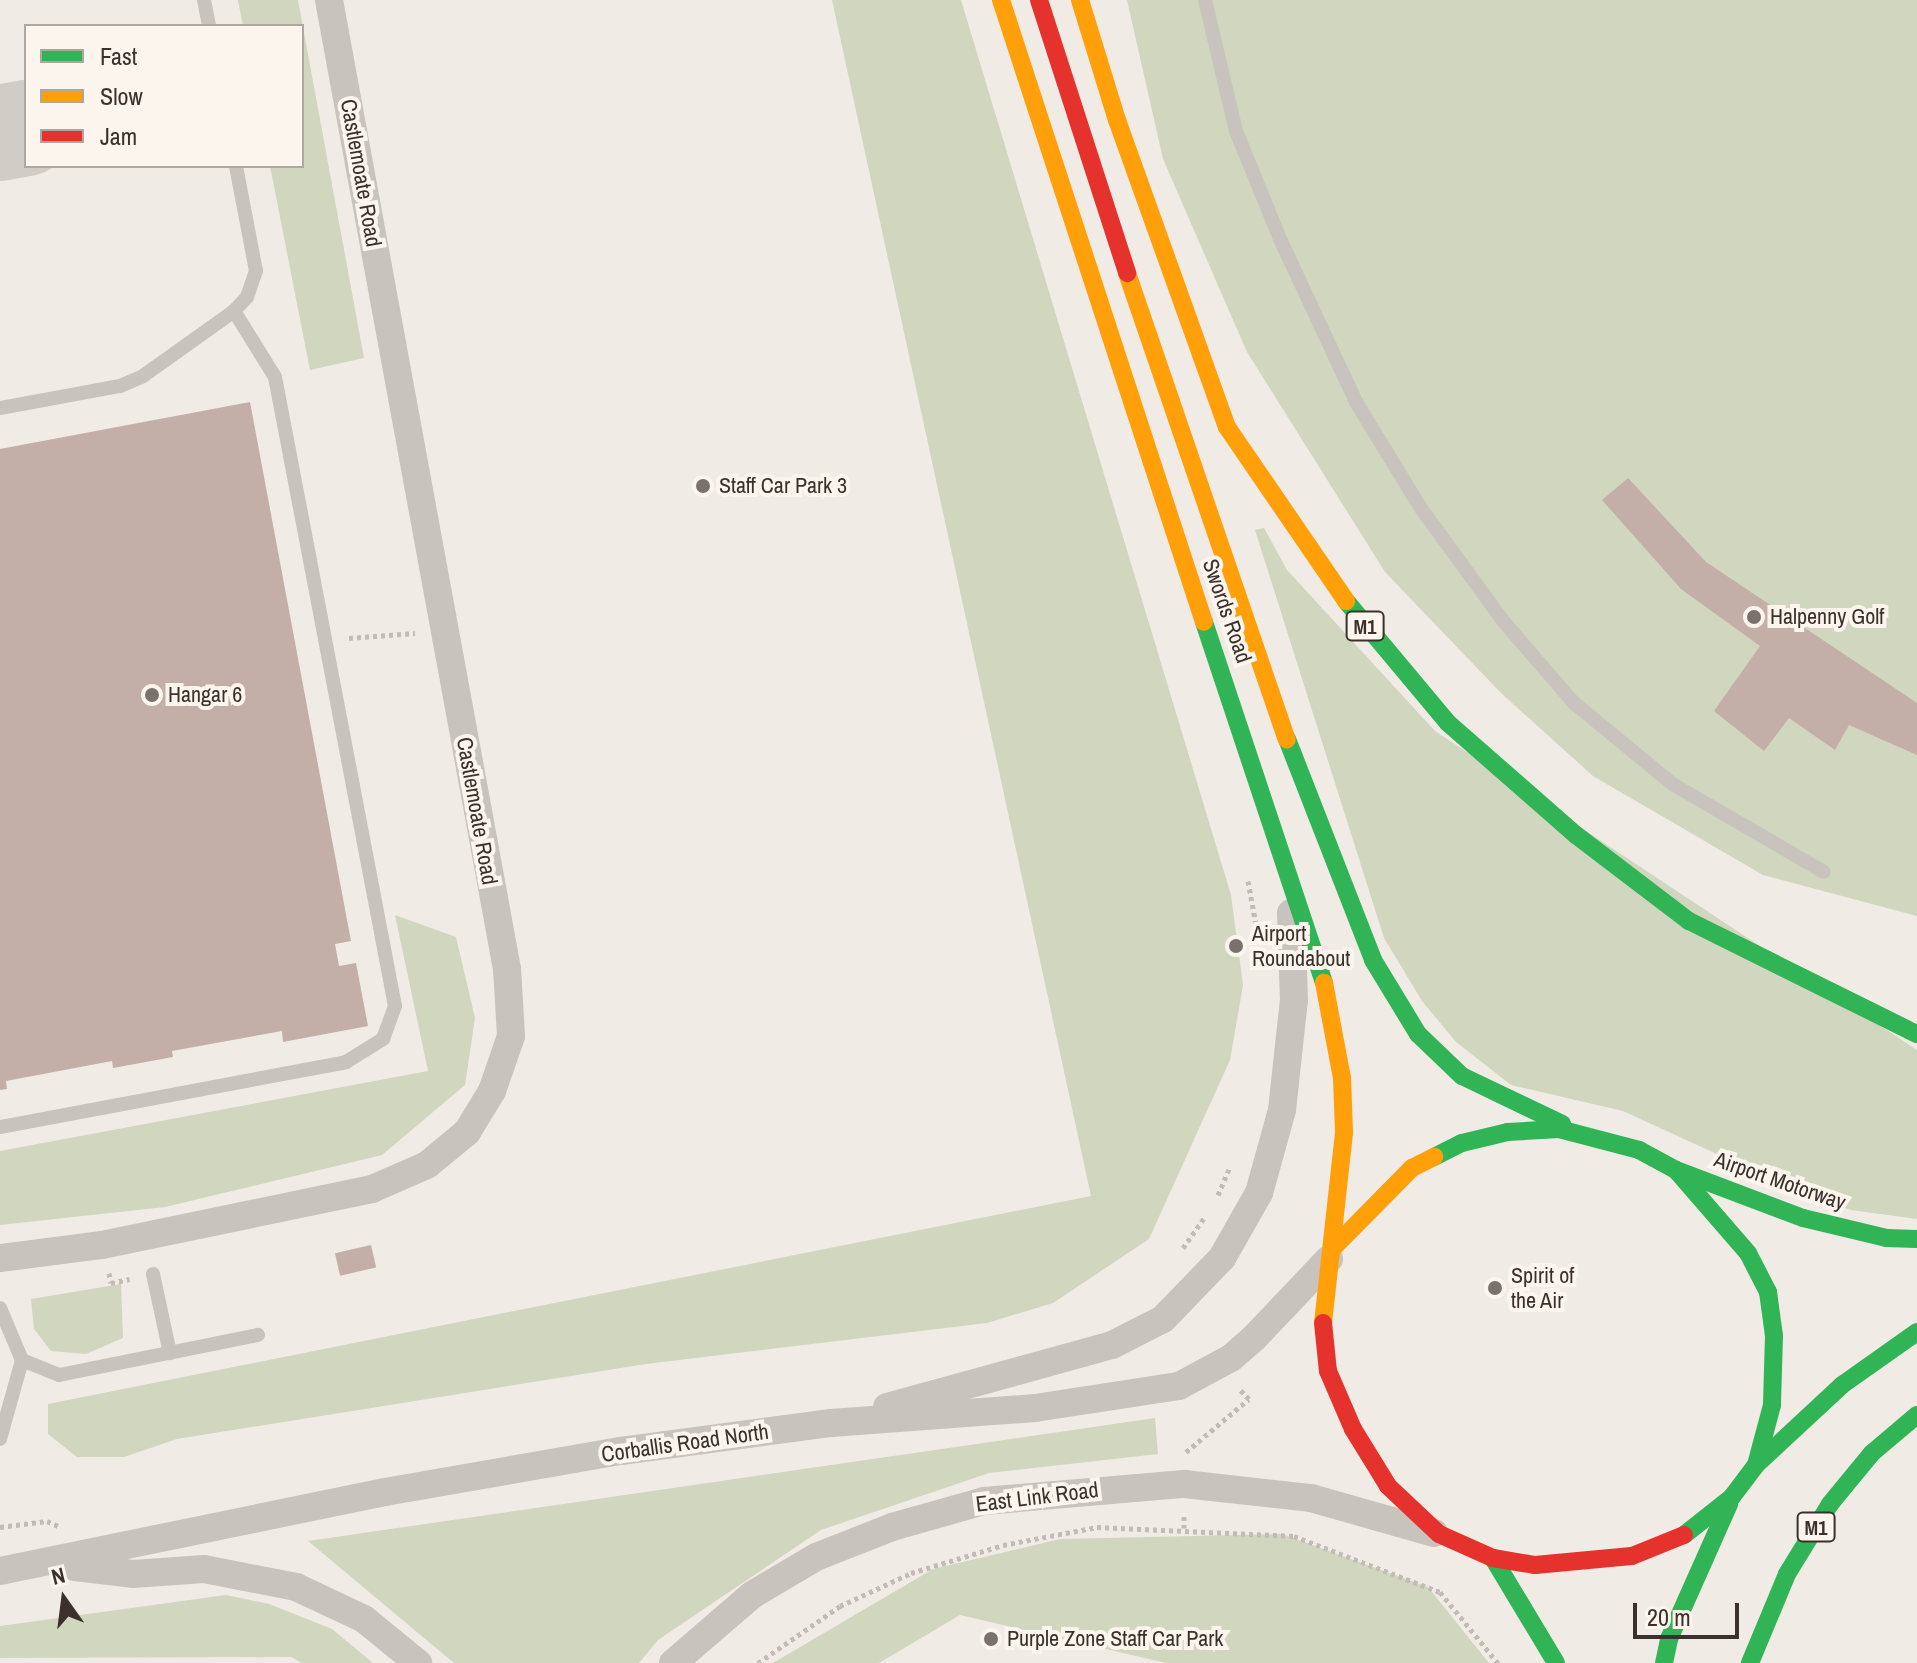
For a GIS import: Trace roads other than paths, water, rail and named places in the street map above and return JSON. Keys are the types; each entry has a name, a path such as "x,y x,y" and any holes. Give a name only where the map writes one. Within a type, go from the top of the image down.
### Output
{"main road":[{"name":"Swords Road","path":"1001,0 1046,151 1287,860 1321,970 1342,1078 1344,1132 1330,1254"},
{"name":"Swords Road","path":"1039,0 1158,371 1293,756 1334,850 1373,960 1418,1034 1462,1076 1544,1118 1587,1133"},
{"name":"M1","path":"1080,0 1117,120 1227,427 1355,614 1448,723 1576,835 1689,921 1917,1034"},
{"path":"1117,120 1184,369"},
{"path":"1218,475 1309,751 1334,850"},
{"path":"1732,1497 1680,1538 1632,1556 1563,1565 1493,1558 1439,1534 1388,1486 1353,1429 1328,1371 1322,1310 1330,1254 1412,1168 1462,1143 1508,1132 1587,1133 1639,1150 1676,1170 1748,1253 1768,1292 1774,1336 1772,1405 1756,1465"},
{"name":"Airport Motorway","path":"1676,1170 1803,1218 1886,1238 1917,1239"},
{"path":"1664,1663 1669,1639 1732,1497 1756,1465 1842,1385 1917,1332"},
{"name":"M1","path":"1750,1663 1787,1574 1830,1504 1872,1453 1917,1415"},
{"path":"1493,1558 1556,1663"}],"street":[{"name":"Castlemoate Road","path":"0,1258 102,1245 372,1189 427,1165 467,1132 492,1091 511,1036 507,969 329,0"},
{"path":"831,1423 1112,1345 1163,1319 1222,1258 1259,1193 1282,1110 1294,1000 1287,860"},
{"name":"Corballis Road North","path":"0,1571 47,1564 487,1473 831,1423 1035,1408 1179,1386 1231,1358 1254,1338 1330,1254"},
{"name":"East Link Road","path":"673,1663 752,1595 816,1557 892,1527 984,1501 1184,1484 1311,1498 1439,1534"},
{"path":"47,1564 133,1574 204,1569 296,1587 364,1619 418,1663"}],"lane":[{"path":"204,0 209,24"},
{"path":"1205,0 1236,131 1281,241 1356,402 1420,507 1504,622 1574,703 1674,785 1824,872"},
{"path":"0,408 120,386 143,376 234,311 247,297 256,271 236,168"},
{"path":"0,1127 346,1062 383,1039 395,1006 275,377 234,311"},
{"path":"153,1274 170,1353"},
{"path":"0,1308 22,1360 0,1439"},
{"path":"22,1360 59,1375 258,1335"}],"place":[{"name":"Staff Car Park 3","path":"703,486"},
{"name":"Halpenny Golf","path":"1754,617"},
{"name":"Hangar 6","path":"152,695"},
{"name":"Airport Roundabout","path":"1236,946"},
{"name":"Spirit of the Air","path":"1495,1288"},
{"name":"Purple Zone Staff Car Park","path":"991,1639"}]}
